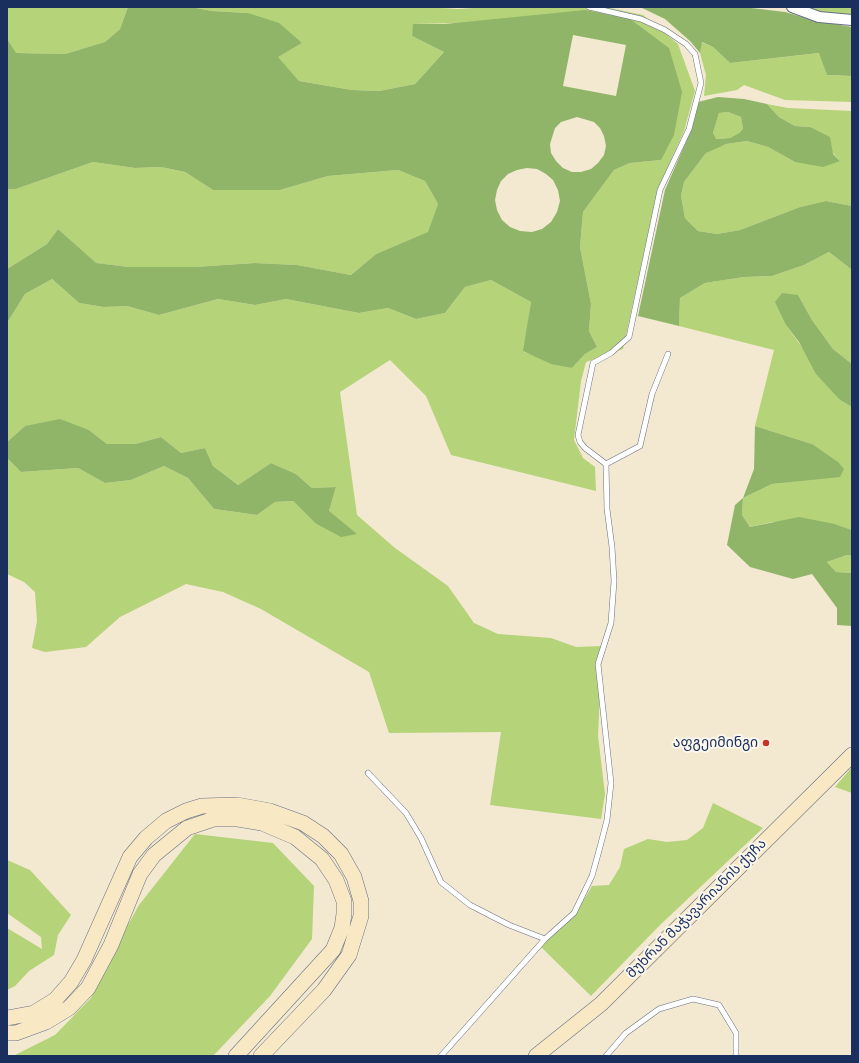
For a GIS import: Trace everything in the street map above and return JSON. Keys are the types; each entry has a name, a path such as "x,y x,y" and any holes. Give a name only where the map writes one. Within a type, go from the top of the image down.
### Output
{"main road":[{"name":"მუხრან მაჭავარიანის ქუჩა","path":"536,1056 601,1004 852,756"},
{"path":"7,1018 34,1013 55,1000 71,982 84,960 130,857 146,838 166,821 186,811 202,806 237,805 270,811 303,823 323,836 341,854 354,877 361,901 358,926 349,955 324,990 261,1056"},
{"path":"7,1033 16,1033 46,1022 69,1008 88,988 111,945 140,874 154,855 187,828 214,819 238,819 262,823 295,837 322,859 336,880 344,901 344,914 342,928 333,950 236,1056"}],"street":[{"path":"792,7 819,16 852,20"}],"lane":[{"path":"589,7 641,19 664,30 686,44 695,54 701,83 689,129 660,190 629,337 611,353 593,363 578,435 580,442 585,448 606,464"},
{"path":"606,464 640,446 652,394 668,354"},
{"path":"441,1056 545,940 574,913 592,876 607,820 611,783 598,664 611,623 614,581 612,547 606,509 606,464"},
{"path":"368,773 406,812 421,838 442,882 470,905 508,925 545,940"},
{"path":"606,1056 626,1033 659,1009 693,999 719,1005 736,1032 736,1056"}],"green space":[{"path":"7,7 128,7 120,29 105,42 65,54 15,53 7,39"},
{"path":"128,7 191,7 212,11 248,13 279,23 302,43 278,57 299,81 352,90 379,91 415,84 444,52 412,36 413,24 445,24 585,10 630,19 669,48 682,92 674,135 661,160 630,163 614,170 583,212 580,247 591,304 589,331 597,347 585,354 572,368 551,364 523,351 531,302 491,280 465,287 445,313 416,319 388,308 359,313 286,299 255,305 218,299 159,315 127,306 104,307 79,303 52,279 25,294 7,323 7,269 47,244 58,229 96,263 129,267 195,267 255,263 297,265 351,275 376,254 428,232 438,204 425,181 398,170 328,176 280,190 213,190 185,172 161,167 135,168 93,162 16,189 7,189 7,39 16,53 65,54 105,42 120,29","holes":["573,35 626,45 616,96 563,86","577,117 594,122 600,128 604,136 606,146 604,155 591,169 581,172 572,172 563,168 556,161 551,153 550,144 555,128 561,122","527,168 537,169 553,180 558,190 560,201 557,212 551,222 542,229 532,232 520,231 510,227 502,220 497,210 495,200 501,181 508,174"]},
{"path":"191,7 425,7 458,9 491,7 605,7 643,15 678,44 695,91 684,131 658,189 623,349 586,362 581,381 574,440 583,458 595,467 596,491 451,455 426,396 390,360 340,392 357,515 395,548 448,586 474,623 498,634 551,638 576,647 602,646 598,736 605,794 601,819 490,805 501,732 389,733 369,672 261,609 223,592 186,584 120,617 86,647 45,652 32,648 37,621 35,592 24,582 7,574 7,458 21,472 78,468 105,483 131,480 164,466 188,478 214,509 257,515 275,502 293,501 315,523 329,511 336,487 312,488 296,474 271,463 238,485 213,466 205,448 181,453 161,437 137,444 107,444 89,430 25,426 7,442 7,323 25,294 52,279 79,303 104,307 127,306 159,315 218,299 255,305 286,299 359,313 388,308 416,319 445,313 465,287 491,280 531,302 524,352 572,368 585,354 597,347 589,331 591,304 580,247 583,212 614,170 630,163 661,160 630,19 414,24 412,36 444,52 415,84 379,91 352,90 299,81 277,57 302,43 248,13 212,11"},
{"path":"640,7 743,7 785,12 812,20 852,27 852,76 827,75 819,53 730,63 713,47 702,42 700,53 690,41 665,19"},
{"path":"801,7 852,7 852,17 817,13"},
{"path":"701,42 713,47 730,63 820,53 827,75 852,76 852,102 785,100 744,85 737,90 704,96 706,75 700,53"},
{"path":"718,97 744,99 767,104 779,117 795,126 810,127 830,137 833,154 840,161 823,167 795,162 768,147 747,141 726,144 706,153 684,182 681,196 685,218 698,231 717,234 740,230 800,207 826,201 852,206 852,270 829,252 804,265 772,276 744,277 705,283 680,298 679,326 638,316 665,190 692,128 698,102","holes":["728,112 741,117 743,129 739,133 730,138 716,139 713,133 719,113"]},
{"path":"767,104 788,108 852,111 852,206 826,201 800,207 740,230 717,234 698,231 685,218 681,196 684,182 706,153 716,147 747,141 768,147 795,162 840,161 810,127 795,126 779,117"},
{"path":"728,112 741,117 743,129 730,138 715,139 713,133 719,113"},
{"path":"93,162 135,168 161,167 185,172 213,190 280,190 328,176 398,170 425,181 438,204 429,232 376,254 351,275 297,265 255,263 195,267 129,267 95,263 58,229 47,244 7,269 7,189 16,189"},
{"path":"829,252 852,270 852,364 833,349 812,320 798,295 786,325 840,400 852,407 852,530 835,524 772,522 750,527 742,515 743,498 772,484 798,481 812,444 755,426 774,350 679,326 680,298 705,283 744,277 772,276 804,265"},
{"path":"782,293 798,295 812,320 833,349 852,364 852,407 840,400 816,374 799,342 786,325 775,302"},
{"path":"60,419 89,430 107,444 136,444 161,437 181,453 205,448 213,466 238,485 271,463 296,474 312,488 336,487 329,511 357,534 341,537 315,523 293,501 275,502 257,515 214,509 188,478 164,466 131,480 105,483 78,468 21,472 7,458 7,442 25,426"},
{"path":"755,426 812,444 838,462 844,469 840,477 772,484 743,498 754,469"},
{"path":"743,498 742,515 750,527 799,517 835,524 852,530 852,555 847,555 827,562 836,572 852,573 852,626 837,625 837,608 812,574 793,579 750,567 727,545 735,505"},
{"path":"847,555 852,555 852,573 836,572 827,562"},
{"path":"852,767 852,793 835,787"},
{"path":"713,803 763,828 659,926 591,996 541,947 585,898 592,886 609,885 620,867 624,849 648,839 667,842 687,840 703,828"},
{"path":"195,834 273,843 314,886 312,939 270,996 213,1056 13,1056 55,1035 91,998 109,959 139,905"},
{"path":"7,860 30,870 71,915 58,935 54,955 29,971 15,986 7,990 7,928 42,949 41,937 7,913"}],"place":[{"name":"აფგეიმინგი","path":"766,743"}]}
